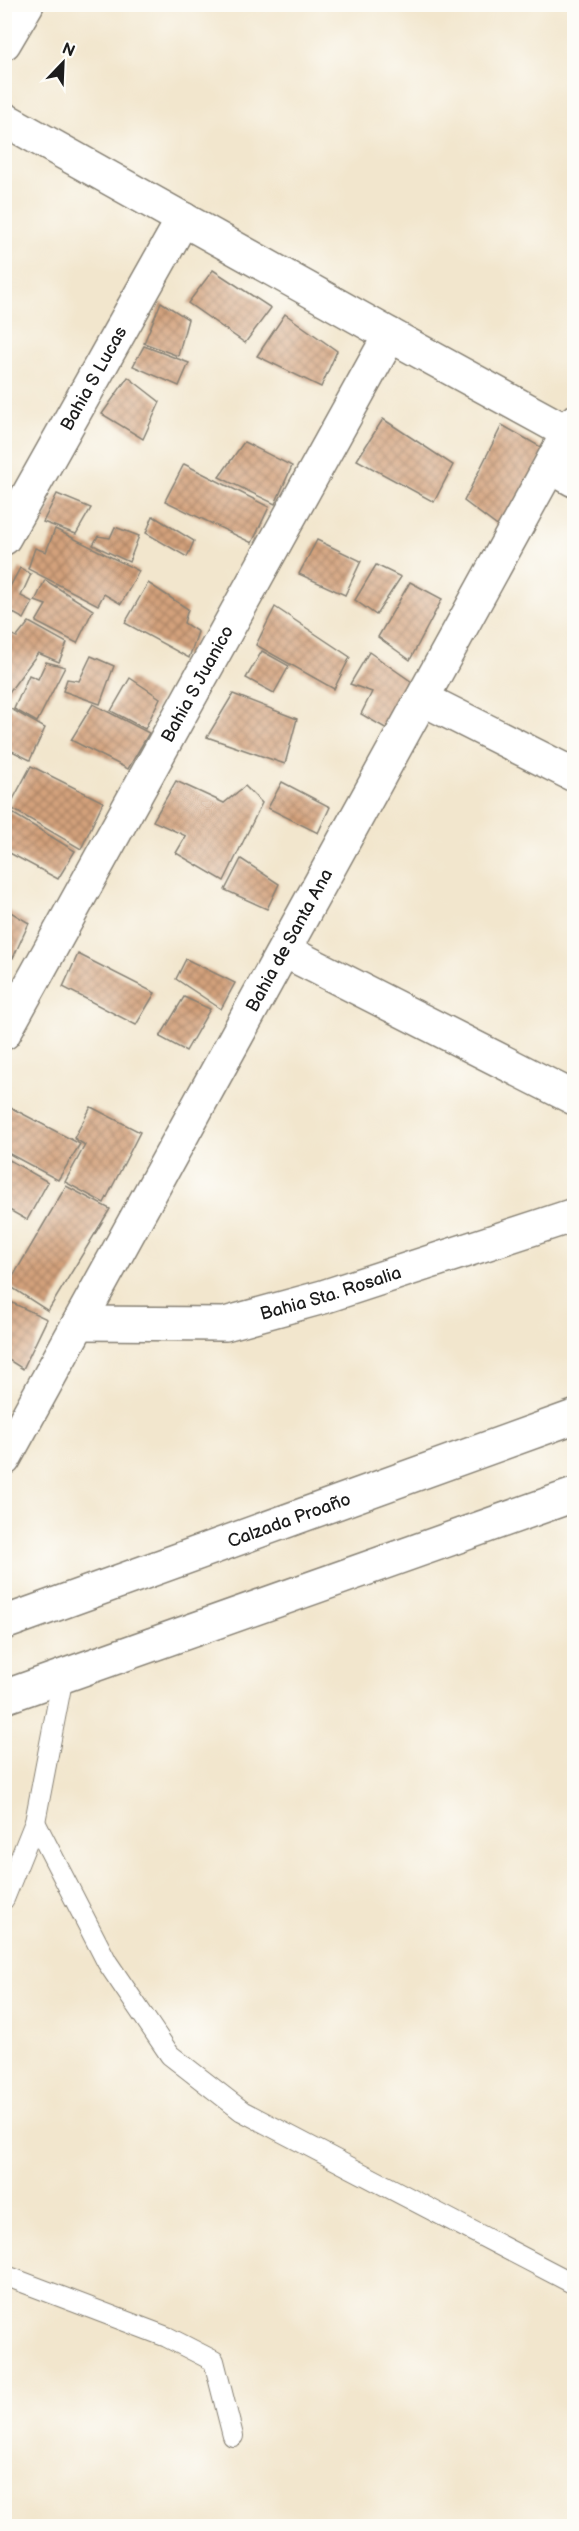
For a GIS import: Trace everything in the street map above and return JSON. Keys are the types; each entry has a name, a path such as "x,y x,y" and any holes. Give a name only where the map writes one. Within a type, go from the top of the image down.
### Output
{"street":[{"path":"4,44 27,4"},
{"path":"4,119 390,335 572,427"},
{"name":"Bahia S Lucas","path":"4,538 183,219"},
{"name":"Bahia S Juanico","path":"4,1033 390,335"},
{"name":"Bahia de Santa Ana","path":"4,1459 423,699 563,473 572,427"},
{"path":"423,699 574,775"},
{"path":"285,951 574,1098"},
{"name":"Bahia Sta. Rosalia","path":"80,1323 225,1324 323,1297 574,1215"},
{"name":"Calzada Proaño","path":"4,1623 574,1417"},
{"path":"4,1697 574,1495"}],"lane":[{"path":"4,1899 34,1822 63,1676"},
{"path":"34,1822 107,1962 170,2055 242,2111 574,2284"},
{"path":"4,2275 167,2337 214,2361 233,2436"}],"building":[{"path":"213,270 271,308 245,343 188,303"},
{"path":"161,302 188,319 178,356 144,343"},
{"path":"285,314 337,351 321,387 257,356"},
{"path":"144,346 189,363 179,386 133,366"},
{"path":"128,377 160,402 143,439 102,414"},
{"path":"383,419 453,465 434,502 357,460"},
{"path":"502,425 546,450 504,531 464,501"},
{"path":"244,442 292,466 275,504 219,477"},
{"path":"184,464 269,507 252,543 165,501"},
{"path":"57,494 91,508 76,534 43,522"},
{"path":"153,516 194,541 187,557 146,533"},
{"path":"115,527 139,536 129,562 93,545 98,536 110,538"},
{"path":"55,529 139,571 121,604 104,594 98,605 28,569 35,548 46,552"},
{"path":"317,540 361,561 345,595 299,574"},
{"path":"376,565 401,577 376,615 355,600"},
{"path":"20,568 31,574 21,596 33,602 24,619 4,608 4,598"},
{"path":"45,580 93,610 77,643 36,622 46,605 35,601"},
{"path":"410,582 442,599 410,660 378,637"},
{"path":"148,583 188,609 184,623 198,632 189,658 125,623"},
{"path":"275,607 350,657 334,689 256,645"},
{"path":"29,622 67,643 59,662 38,653 4,699 4,631 17,637"},
{"path":"262,651 289,666 274,693 246,678"},
{"path":"369,652 412,682 387,729 361,714 372,692 350,684"},
{"path":"91,656 114,666 100,704 63,691 67,679 79,681"},
{"path":"46,662 65,667 37,722 14,709 29,675 38,679"},
{"path":"130,678 160,698 145,729 111,711"},
{"path":"233,694 297,719 285,764 207,737"},
{"path":"93,704 149,733 128,769 71,740"},
{"path":"4,705 45,728 30,760 4,747"},
{"path":"31,766 103,802 81,849 9,807"},
{"path":"176,781 224,803 245,786 262,803 224,881 176,853 186,836 153,821"},
{"path":"282,782 330,807 318,833 268,808"},
{"path":"4,808 75,851 58,879 4,850"},
{"path":"241,859 279,884 267,909 225,890"},
{"path":"4,908 29,923 13,958 4,953"},
{"path":"78,954 155,993 136,1025 63,987"},
{"path":"186,959 235,983 221,1009 176,979"},
{"path":"184,997 210,1009 186,1051 160,1037"},
{"path":"4,1104 80,1144 58,1180 4,1151"},
{"path":"91,1107 140,1132 104,1203 65,1182 85,1145 74,1138"},
{"path":"4,1157 48,1182 27,1220 4,1207"},
{"path":"66,1186 110,1209 48,1311 8,1285"},
{"path":"4,1299 47,1319 23,1369 4,1357"}]}
